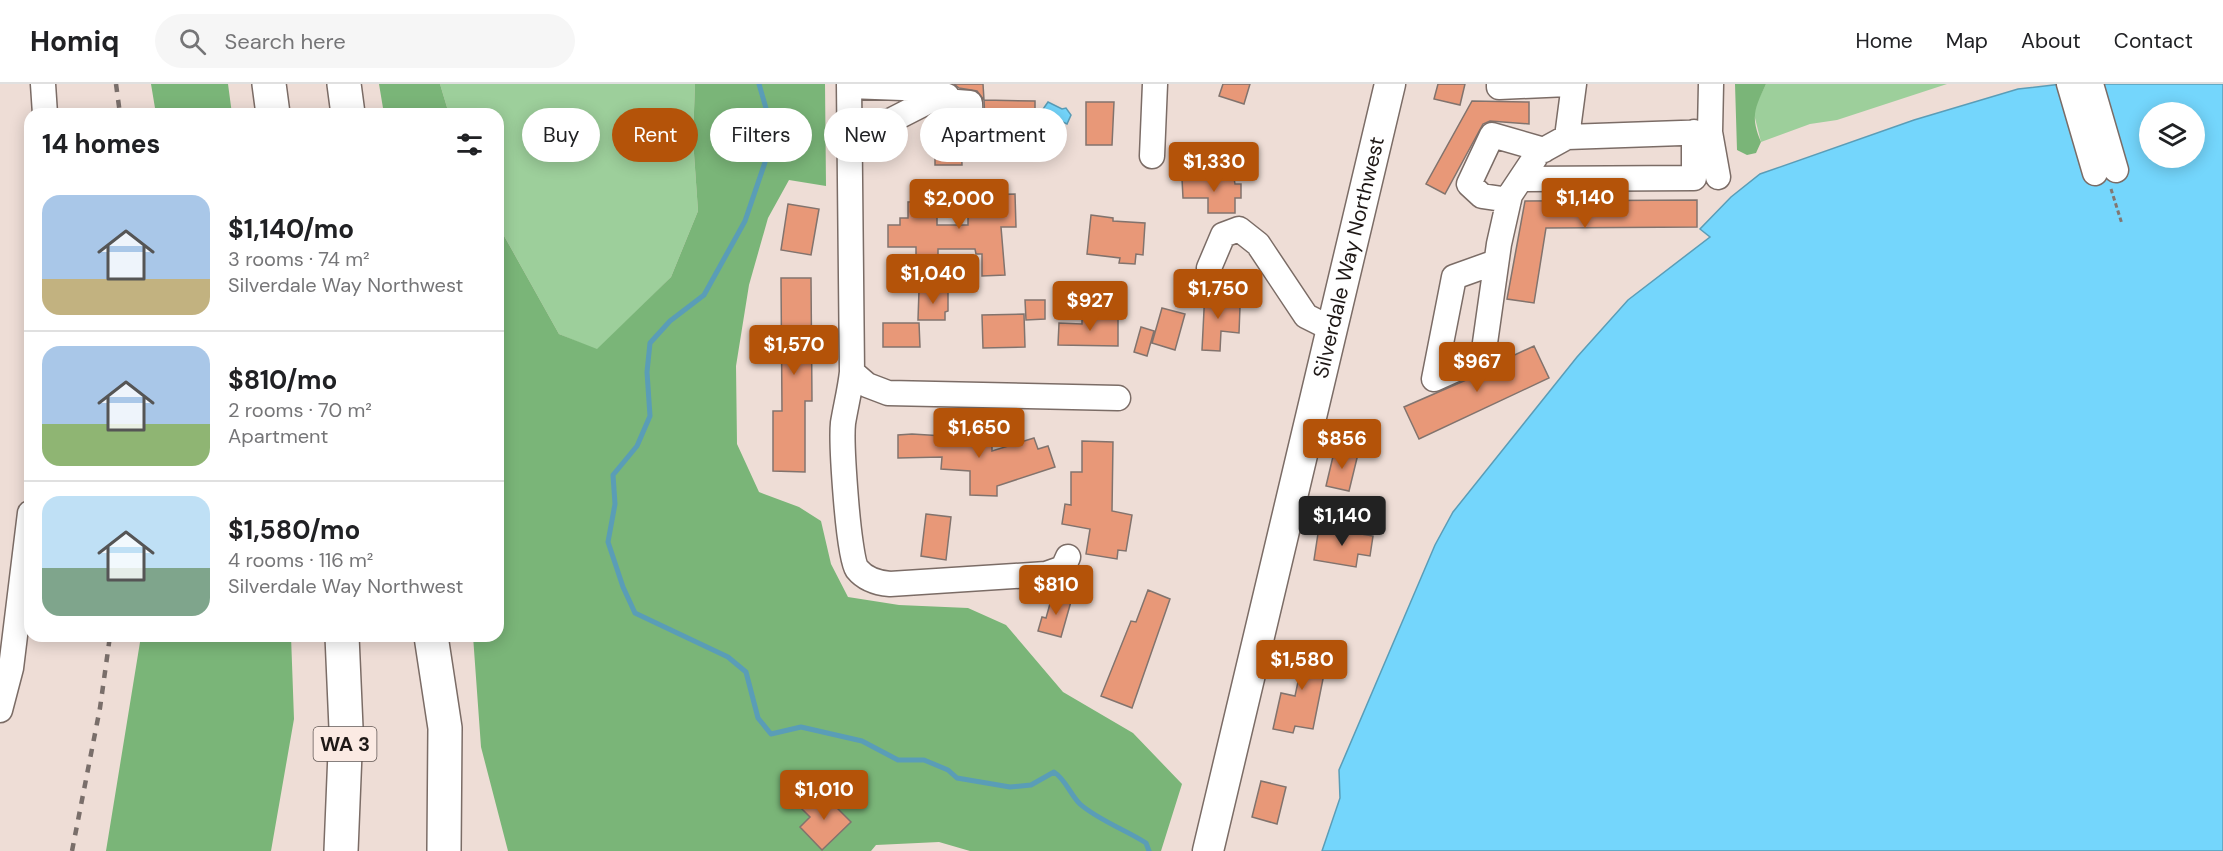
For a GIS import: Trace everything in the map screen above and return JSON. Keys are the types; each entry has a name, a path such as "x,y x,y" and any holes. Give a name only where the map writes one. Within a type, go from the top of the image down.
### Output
{"highway":[{"path":"269,84 272,108"},
{"path":"344,84 347,108"},
{"name":"WA 3","path":"341,851 346,739 342,642"},
{"path":"421,851 424,759 423,642"},
{"path":"432,642 445,728 444,851"}],"main road":[{"name":"Silverdale Way Northwest","path":"1208,851 1330,328 1390,84"}],"street":[{"path":"43,84 45,108"},
{"path":"1152,156 1155,84"},
{"path":"1499,84 1499,87 1568,84"},
{"path":"1567,137 1574,84"},
{"path":"1521,179 1694,178 1711,84"},
{"path":"2069,84 2106,172 2091,84"},
{"path":"850,108 849,85 928,89 956,102"},
{"path":"908,112 931,100 970,103 970,108"},
{"path":"1498,253 1509,200 1538,153 1567,137 1702,132"},
{"path":"1702,132 1718,177"},
{"path":"1509,200 1482,196 1469,184 1492,135 1544,150"},
{"path":"850,162 852,372 850,395 843,424 852,558 856,568 871,580 890,584 1046,574 1063,568 1068,557"},
{"path":"1209,268 1222,235 1239,229 1258,244 1306,316 1330,328"},
{"path":"852,372 867,385 888,393 1118,398"},
{"path":"0,710 11,668 24,562"}],"green space":[{"path":"151,84 228,84 231,108 155,108"},
{"path":"379,84 440,84 447,108 383,108"},
{"path":"440,84 695,84 694,108 612,108 612,162 695,162 698,211 671,277 597,350 559,334 504,236 504,108 447,108"},
{"path":"695,84 825,84 826,186 789,180 768,218 749,285 736,366 737,444 759,492 799,507 821,521 831,564 848,597 899,605 968,608 1006,625 1063,692 1133,733 1182,784 1161,851 970,851 939,842 876,845 871,851 508,851 481,747 473,642 504,642 504,236 559,334 597,349 671,277 698,211 695,162 698,162 698,108 694,108"},
{"path":"1735,84 1766,84 1755,112 1761,142 1756,153 1747,155 1737,150"},
{"path":"1766,84 1947,84 1837,120 1810,124 1761,142 1753,110"},
{"path":"140,642 291,642 294,719 271,851 106,851"}],"water":[{"path":"2062,84 2223,84 2223,851 1322,851 1340,798 1339,770 1435,545 1453,512 1577,357 1628,300 1710,237 1700,229 1731,197 1760,174 1914,120 2018,89"},
{"path":"1048,102 1060,108 1044,108"},
{"path":"1067,109 1071,115 1067,124"}],"building":[{"path":"954,84 983,84 984,100 977,91 959,88"},
{"path":"1223,84 1250,84 1244,104 1219,96"},
{"path":"1438,84 1465,84 1460,105 1434,99"},
{"path":"984,100 1035,101 1035,108 984,108"},
{"path":"1472,101 1529,102 1529,124 1490,121 1483,124 1445,194 1426,184"},
{"path":"1086,102 1114,102 1112,145 1086,145"},
{"path":"935,162 962,162 962,165 935,165"},
{"path":"1234,178 1235,184 1241,184 1241,198 1235,198 1235,213 1208,213 1208,198 1183,198 1182,179"},
{"path":"1015,194 1016,227 1001,227 1005,275 982,276 982,254 976,254 975,249 938,249 938,259 916,259 916,247 888,247 888,225 900,225 900,218 908,218 908,202 937,201 937,225 968,225 968,195"},
{"path":"1697,200 1697,227 1546,228 1534,303 1507,299 1525,201"},
{"path":"788,204 819,209 811,255 781,250"},
{"path":"1091,215 1113,218 1113,221 1145,223 1143,255 1136,254 1135,264 1119,263 1120,258 1087,254"},
{"path":"781,278 811,278 812,401 805,401 805,472 773,471 773,411 782,411"},
{"path":"919,290 948,290 948,311 945,312 945,320 918,320"},
{"path":"1205,290 1222,291 1221,302 1230,302 1229,307 1240,307 1239,333 1221,331 1220,351 1202,350"},
{"path":"1025,300 1045,300 1045,319 1026,320"},
{"path":"1162,308 1185,314 1175,350 1152,343"},
{"path":"1024,314 1025,347 983,348 982,315"},
{"path":"1082,316 1118,317 1118,346 1058,345 1059,323 1082,324"},
{"path":"883,323 919,323 920,347 883,347"},
{"path":"1141,327 1154,331 1147,356 1134,352"},
{"path":"1534,346 1549,378 1419,439 1404,407 1489,370 1495,364"},
{"path":"898,435 992,439 992,451 1034,438 1038,449 1048,446 1055,467 997,486 997,496 970,495 970,471 941,469 942,457 898,458"},
{"path":"1082,441 1113,442 1112,511 1132,515 1126,551 1118,550 1117,559 1086,554 1090,529 1062,524 1065,504 1071,505 1071,472 1082,472"},
{"path":"1335,448 1358,454 1349,491 1326,486"},
{"path":"926,514 951,517 946,560 921,556"},
{"path":"1319,527 1373,536 1370,556 1358,554 1356,567 1314,560"},
{"path":"1148,590 1170,599 1132,708 1101,696 1131,621 1136,622"},
{"path":"1053,593 1072,598 1061,637 1038,631 1042,617 1046,618"},
{"path":"1292,644 1325,650 1322,663 1326,664 1313,729 1295,726 1293,733 1273,729 1281,693 1295,696 1302,663 1288,660"},
{"path":"1261,781 1286,787 1277,824 1252,817"},
{"path":"821,792 851,822 822,850 800,827 810,817 802,809"}],"waterway":[{"path":"759,84 774,136 745,221 704,295 670,321 650,343 647,372 650,416 637,446 613,475 615,504 608,542 623,587 635,613 728,657 746,672 758,718 771,734 801,727 862,741 898,760 924,760 948,770 957,778 1010,787 1031,785 1054,772 1080,804 1095,815 1146,843 1149,851"}],"railway":[{"path":"116,84 119,108"},
{"path":"72,851 100,708 109,642"}]}
